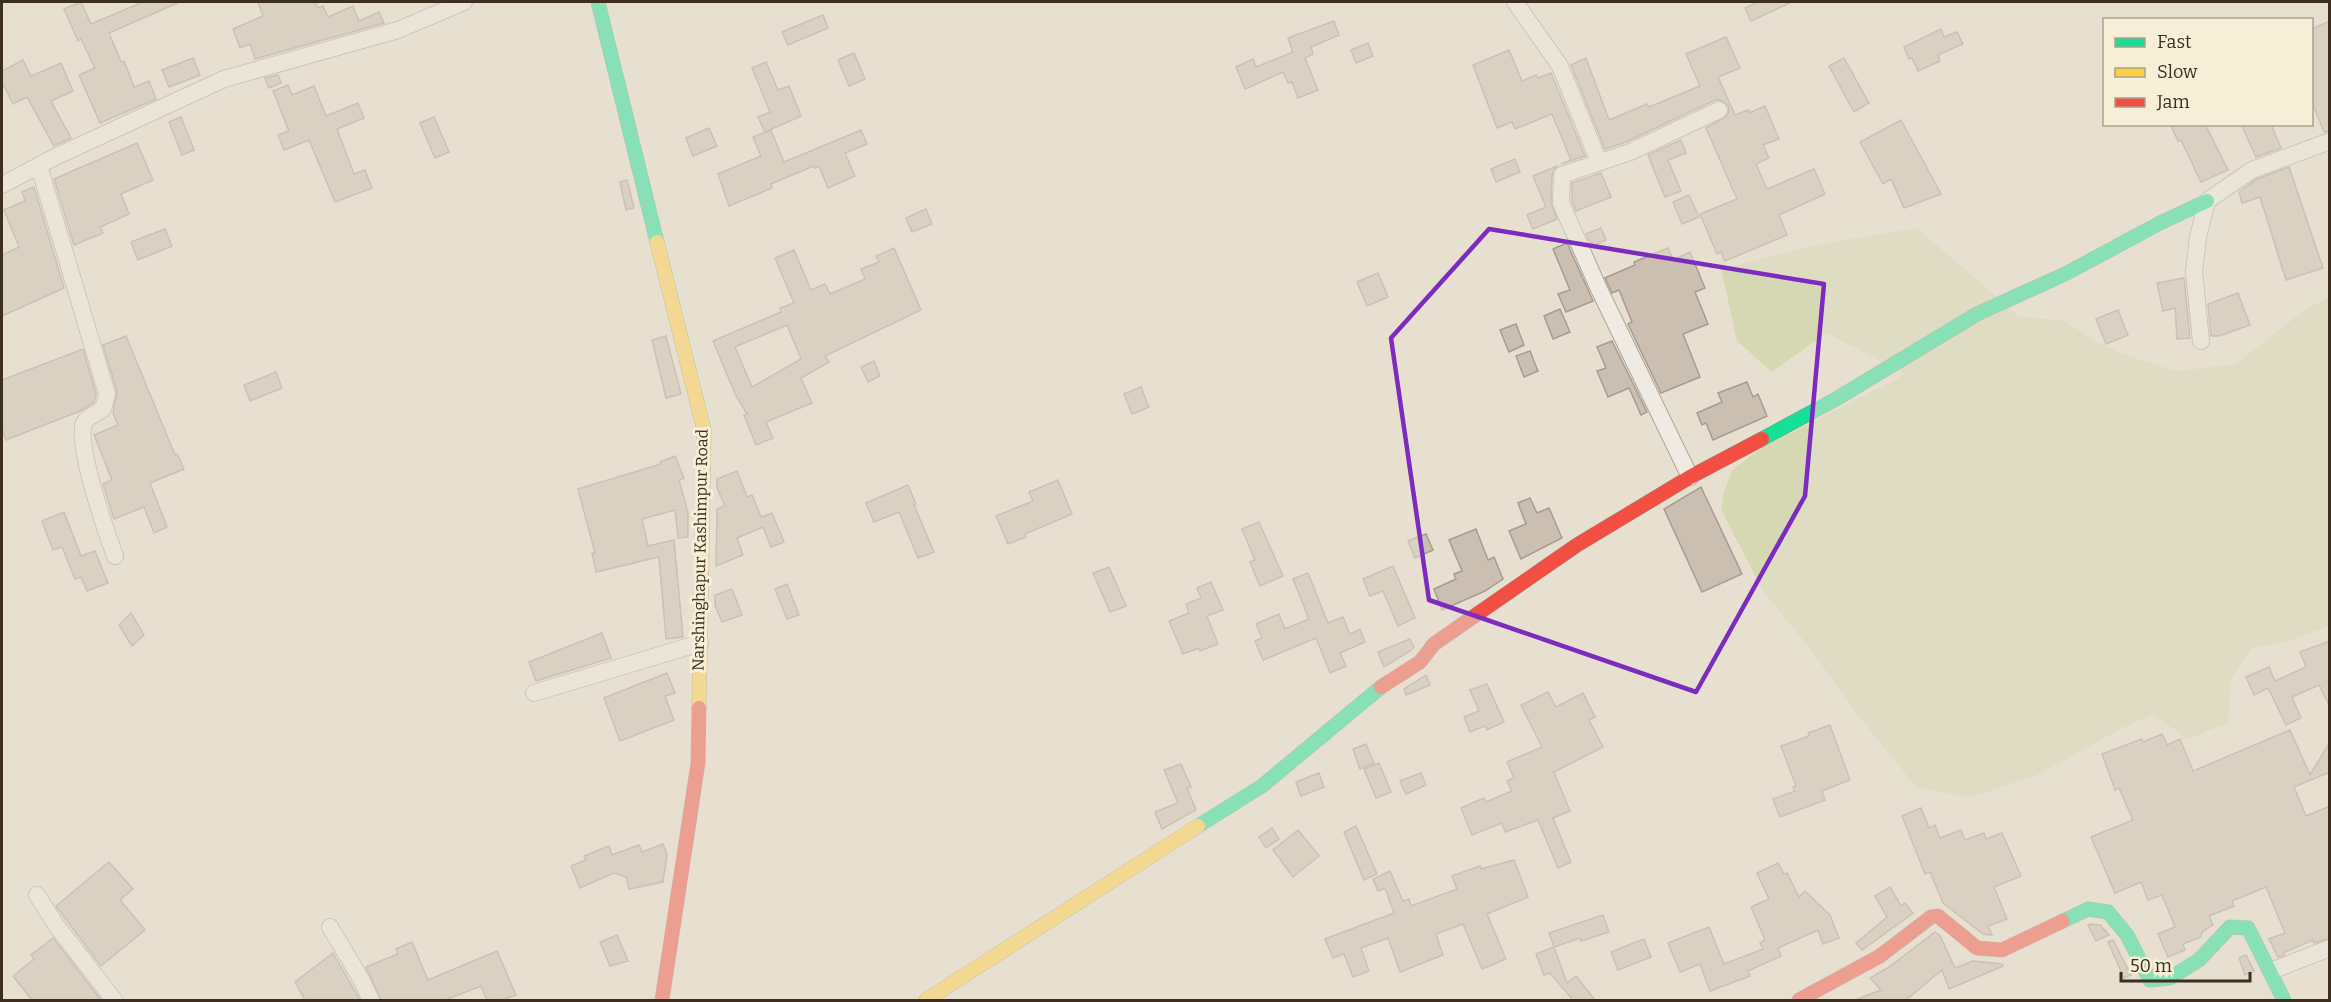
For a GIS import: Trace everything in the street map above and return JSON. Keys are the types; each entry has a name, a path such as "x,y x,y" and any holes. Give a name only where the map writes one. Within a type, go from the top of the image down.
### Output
{"street":[{"path":"2,185 224,79 398,30 464,2"},
{"name":"Narshinghapur Kashimpur Road","path":"598,2 704,430 698,763 662,1000"},
{"path":"1515,2 1560,66 1599,162"},
{"path":"1690,477 1598,286 1561,203 1562,175 1630,152 1719,110"},
{"path":"926,1000 1036,927 1262,786 1388,681 1420,662 1434,645 1577,545 1690,477 1836,399 1977,314 2067,273 2160,223 2207,201 2252,170 2330,141"},
{"path":"39,166 107,394 103,409 86,420 83,425 96,501 115,556"},
{"path":"2201,341 2194,272 2198,237 2207,201"},
{"path":"534,693 700,643"},
{"path":"37,895 56,925 114,1000"},
{"path":"1799,1000 1880,956 1931,917 1938,916 1977,948 2002,950 2088,909 2108,912 2127,935 2150,980 2170,978 2199,960 2230,927 2248,928 2284,1000"},
{"path":"330,927 371,1000"},
{"path":"2271,971 2330,948"}],"highlighted area":[{"path":"1489,229 1824,284 1805,496 1696,692 1429,600 1391,338"}],"green space":[{"path":"1917,228 2019,316 2065,321 2100,344 2176,371 2236,364 2307,308 2329,297 2329,626 2283,643 2252,648 2231,680 2228,723 2188,739 2153,715 2125,727 2037,775 1969,798 1916,787 1857,714 1808,646 1764,593 1722,511 1723,495 1732,470 1762,448 1906,374 1826,333 1772,372 1737,341 1721,269 1811,246"}],"building":[{"path":"81,2 91,24 143,2 180,2 109,33 121,62 124,61 134,87 149,81 156,99 100,123 79,75 95,68 81,39 78,41 64,9"},
{"path":"258,2 315,2 318,8 323,6 328,17 353,6 359,21 379,12 384,23 255,59 250,44 240,48 233,29 263,16"},
{"path":"1758,2 1792,2 1751,21 1745,8"},
{"path":"823,15 828,28 788,45 782,32"},
{"path":"1334,21 1339,35 1311,47 1313,54 1305,58 1318,90 1298,98 1292,82 1288,83 1283,72 1245,89 1236,67 1253,59 1256,67 1293,52 1288,38"},
{"path":"2330,21 2330,131 2324,132 2313,104 2313,29"},
{"path":"1941,29 1944,37 1957,32 1963,44 1938,55 1940,61 1918,71 1904,47"},
{"path":"1726,37 1740,68 1718,77 1735,115 1748,110 1749,113 1765,106 1779,139 1763,145 1769,158 1756,164 1767,189 1814,169 1825,194 1779,215 1787,235 1725,261 1721,252 1717,254 1700,214 1737,199 1706,128 1727,116 1728,105 1715,100 1626,142 1605,149 1571,65 1586,58 1609,120 1647,104 1649,107 1700,86 1686,54"},
{"path":"1368,43 1373,56 1356,63 1351,50"},
{"path":"1509,50 1522,81 1536,75 1538,78 1551,73 1585,156 1561,164 1571,160 1552,114 1515,129 1512,122 1497,128 1473,65"},
{"path":"854,53 865,79 849,86 838,60"},
{"path":"193,58 200,75 169,87 162,70"},
{"path":"1844,58 1869,103 1854,112 1829,66"},
{"path":"23,60 31,76 61,63 73,91 51,101 71,138 54,146 27,97 13,104 2,82 2,71"},
{"path":"766,62 778,90 789,86 801,116 765,132 758,117 770,112 752,68"},
{"path":"278,75 281,83 269,88 265,78"},
{"path":"288,85 292,95 314,86 326,116 358,103 364,118 337,129 354,174 365,170 372,188 335,202 309,140 284,150 278,135 289,131 273,91"},
{"path":"181,117 194,150 182,155 169,122"},
{"path":"434,117 449,152 435,158 420,123"},
{"path":"1901,120 1941,194 1904,208 1891,179 1883,184 1860,142"},
{"path":"2171,126 2206,126 2228,170 2201,182 2181,140 2178,141"},
{"path":"2242,126 2272,126 2281,148 2256,157"},
{"path":"709,128 717,146 693,156 686,138"},
{"path":"771,130 784,162 861,130 867,144 845,153 855,176 828,188 819,166 815,168 814,166 771,184 772,188 729,206 718,174 761,156 753,137"},
{"path":"1681,140 1686,153 1668,160 1681,191 1665,197 1648,155"},
{"path":"137,143 153,180 121,194 129,214 100,227 103,233 74,245 54,179"},
{"path":"1515,159 1520,172 1496,182 1491,169"},
{"path":"1557,166 1552,174 1551,203 1557,219 1533,229 1527,215 1546,207 1533,176"},
{"path":"2289,167 2323,268 2286,280 2260,197 2242,203 2239,192 2257,179"},
{"path":"1601,173 1611,197 1576,211 1572,201 1572,183"},
{"path":"627,180 634,208 626,210 620,182"},
{"path":"34,187 64,288 2,316 2,255 19,247 4,210 25,201 22,192"},
{"path":"1689,195 1699,217 1682,224 1673,202"},
{"path":"926,209 932,224 912,232 906,218"},
{"path":"1601,228 1606,240 1592,246 1586,234"},
{"path":"165,229 172,246 138,260 131,242"},
{"path":"1567,243 1593,301 1566,312 1558,294 1570,290 1553,249"},
{"path":"894,248 921,310 825,356 829,362 801,378 812,403 766,422 773,438 756,445 744,415 747,414 736,396 713,341 781,312 780,308 794,303 775,258 794,250 811,290 825,284 830,294 865,279 861,269 879,262 876,256","holes":["787,325 801,359 752,387 735,347"]},
{"path":"1668,248 1673,260 1690,252 1705,288 1695,292 1708,324 1683,334 1700,377 1661,393 1628,324 1632,322 1619,290 1612,293 1605,278 1635,265 1634,262"},
{"path":"1378,273 1388,297 1367,306 1357,282"},
{"path":"2184,278 2190,338 2177,339 2175,308 2163,311 2157,283"},
{"path":"2238,293 2250,325 2219,336 2211,336 2208,304"},
{"path":"1560,309 1570,332 1553,339 1544,316"},
{"path":"2118,310 2128,335 2106,344 2096,319"},
{"path":"1516,324 1524,345 1509,352 1500,330"},
{"path":"126,336 175,455 177,454 184,469 150,483 167,527 154,533 144,507 114,519 103,484 112,480 94,435 118,425 113,413 117,391 103,345"},
{"path":"666,336 681,394 666,398 652,340"},
{"path":"1612,341 1647,412 1641,415 1629,388 1608,397 1597,371 1606,368 1597,347"},
{"path":"83,349 96,394 94,402 80,411 6,440 2,429 2,380"},
{"path":"1530,351 1538,371 1524,377 1516,356"},
{"path":"874,361 880,376 868,382 861,367"},
{"path":"276,372 282,388 250,401 244,385"},
{"path":"1747,382 1753,397 1758,394 1767,416 1713,440 1706,423 1702,425 1697,413 1722,402 1718,393"},
{"path":"1141,387 1149,407 1132,414 1124,394"},
{"path":"675,456 684,478 679,480 688,513 688,537 678,538 675,510 642,519 648,546 674,540 683,637 666,639 659,557 596,572 592,553 595,553 578,489 661,464 660,462"},
{"path":"737,471 747,497 752,495 761,517 772,513 784,542 771,547 763,527 737,538 743,555 716,566 717,509 725,506 717,488 717,479"},
{"path":"1058,480 1072,514 1025,534 1026,537 1008,544 996,516 1033,501 1029,492"},
{"path":"908,485 934,552 918,558 899,512 874,522 866,503"},
{"path":"1701,487 1742,574 1702,592 1664,509"},
{"path":"1530,498 1537,513 1549,508 1562,538 1521,559 1509,531 1526,524 1518,503"},
{"path":"64,512 81,556 95,551 108,583 87,591 81,577 75,579 62,547 53,550 42,521"},
{"path":"1259,522 1283,576 1260,586 1250,562 1255,560 1242,529"},
{"path":"1476,529 1488,560 1494,557 1503,579 1485,591 1442,610 1434,589 1456,579 1454,574 1462,571 1449,540"},
{"path":"1426,534 1433,550 1415,558 1408,541"},
{"path":"1393,566 1415,618 1398,626 1383,591 1370,596 1363,579"},
{"path":"1109,567 1126,606 1110,612 1093,573"},
{"path":"1308,573 1328,623 1343,617 1350,634 1360,629 1365,642 1340,653 1346,666 1330,673 1316,638 1263,660 1255,641 1262,638 1256,624 1279,614 1285,629 1309,619 1293,579"},
{"path":"1211,582 1223,610 1207,616 1218,644 1183,654 1169,621 1189,613 1186,604 1201,598 1197,588"},
{"path":"787,584 799,615 787,619 775,589"},
{"path":"732,589 742,615 722,622 715,605 715,595"},
{"path":"131,613 144,635 132,646 119,625"},
{"path":"602,633 611,658 536,681 529,662"},
{"path":"1410,639 1414,647 1384,667 1378,652"},
{"path":"2330,641 2330,707 2319,685 2292,697 2301,718 2286,725 2268,688 2254,695 2246,677 2269,667 2275,681 2306,667 2300,652"},
{"path":"667,673 675,693 665,696 674,720 620,741 604,698"},
{"path":"1426,675 1430,685 1406,695 1404,689"},
{"path":"1487,684 1504,722 1487,730 1485,726 1470,732 1464,717 1479,711 1470,690"},
{"path":"1548,692 1556,707 1583,693 1595,717 1589,720 1603,747 1554,772 1570,811 1553,818 1571,862 1558,868 1538,820 1505,832 1502,823 1472,835 1461,808 1484,798 1486,802 1512,791 1507,781 1514,778 1507,762 1542,747 1521,705"},
{"path":"1830,725 1850,780 1822,791 1825,800 1780,817 1773,799 1795,791 1793,787 1796,786 1781,746 1809,736 1808,733"},
{"path":"2290,730 2310,775 2330,742 2330,772 2294,787 2306,816 2330,806 2330,938 2314,943 2313,940 2278,957 2269,939 2285,933 2266,887 2232,901 2234,906 2209,916 2213,925 2202,932 2201,937 2183,944 2185,950 2168,957 2158,934 2175,927 2162,895 2148,900 2141,882 2115,893 2091,837 2133,820 2119,788 2115,790 2102,754 2162,734 2167,745 2180,739 2193,771"},
{"path":"1366,744 1374,763 1360,769 1353,749"},
{"path":"1379,763 1391,792 1376,798 1364,769"},
{"path":"1181,764 1191,787 1187,788 1196,810 1162,829 1155,812 1178,803 1164,770"},
{"path":"1319,773 1324,787 1301,796 1296,782"},
{"path":"1421,773 1426,785 1406,794 1400,781"},
{"path":"1921,808 1929,828 1935,825 1940,838 1961,830 1965,840 1984,833 1986,839 2002,833 2021,876 1994,887 2007,919 1988,926 1992,935 1983,934 1943,903 1930,872 1925,874 1902,816"},
{"path":"1356,826 1377,874 1364,880 1344,832"},
{"path":"1272,828 1279,839 1266,848 1259,837"},
{"path":"1298,830 1319,856 1293,877 1273,850"},
{"path":"663,844 667,855 663,882 629,889 626,877 614,873 580,888 571,866 586,860 584,856 609,846 612,855 639,845 642,852"},
{"path":"1514,860 1528,897 1487,914 1506,959 1482,969 1463,924 1436,934 1443,955 1400,972 1388,938 1361,948 1369,971 1353,977 1344,954 1333,958 1325,939 1394,913 1385,888 1378,891 1373,879 1390,871 1403,901 1409,899 1411,906 1457,889 1452,876 1480,866 1481,869"},
{"path":"109,862 133,889 120,900 145,930 101,966 56,906"},
{"path":"1778,863 1784,874 1787,873 1799,897 1805,891 1830,915 1839,938 1823,944 1818,930 1778,948 1781,956 1748,971 1750,976 1710,991 1700,964 1680,972 1668,943 1709,927 1724,964 1763,949 1760,943 1765,940 1751,907 1769,899 1757,873"},
{"path":"1890,887 1901,906 1905,903 1913,913 1862,950 1856,943 1887,917 1875,896"},
{"path":"1603,915 1609,932 1581,941 1580,938 1554,947 1549,933"},
{"path":"2088,925 2100,925 2109,935 2096,941"},
{"path":"1935,932 1940,936 1955,968 1973,961 2002,964 2003,966 1949,989 1942,970 1906,1000 1855,1000 1881,990 1870,978 1889,967"},
{"path":"617,935 628,961 610,966 600,942"},
{"path":"53,938 101,1000 32,1000 13,976 34,959 31,955"},
{"path":"1644,939 1651,957 1618,970 1611,952"},
{"path":"2113,940 2131,975 2124,978 2108,942"},
{"path":"412,942 428,980 497,951 516,995 502,1000 487,1000 481,986 445,1000 381,1000 366,967 398,954 396,949"},
{"path":"1554,947 1567,983 1576,976 1595,1000 1573,1000 1550,973 1544,975 1536,954"},
{"path":"333,953 360,1000 305,1000 295,982"},
{"path":"2246,955 2254,971 2245,975 2239,958"}],"traffic: fast":[{"path":"598,2 657,242"},
{"path":"1762,439 1836,399 1977,314 2067,273 2160,223 2207,201"},
{"path":"1198,826 1262,786 1381,687"},
{"path":"2063,921 2088,909 2108,912 2127,935 2150,980 2170,978 2199,960 2230,927 2248,928 2284,1000"}],"traffic: slow":[{"path":"657,242 704,430 699,708"},
{"path":"926,1000 1198,826"}],"traffic: jam":[{"path":"1381,687 1420,662 1434,644 1577,545 1690,477 1762,439"},
{"path":"662,1000 698,763 699,708"},
{"path":"1799,1000 1880,956 1931,917 1938,916 1977,948 2002,950 2063,921"}]}
